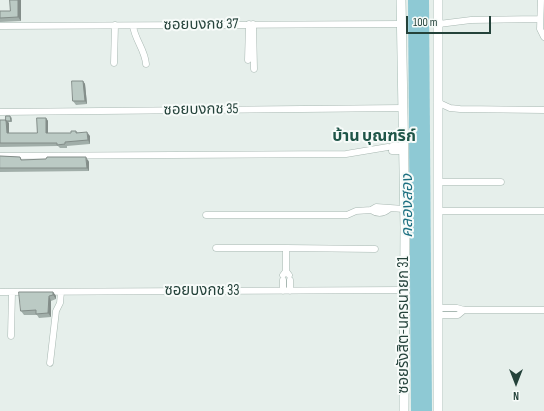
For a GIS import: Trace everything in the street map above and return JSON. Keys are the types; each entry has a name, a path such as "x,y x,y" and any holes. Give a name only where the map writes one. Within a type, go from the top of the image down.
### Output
{"street":[{"name":"ซอยรังสิต-นครนายก 31","path":"401,0 404,209 404,411"},
{"path":"438,0 438,411"},
{"path":"541,0 539,19 540,29 544,37"},
{"path":"439,24 472,20 539,19"},
{"name":"ซอยบงกช 37","path":"0,26 115,24 134,26 401,24"},
{"path":"114,63 115,24"},
{"path":"248,60 251,24"},
{"path":"251,24 254,69"},
{"path":"134,26 134,34 145,57 146,64"},
{"path":"437,102 450,108 460,109 544,110"},
{"name":"ซอยบงกช 35","path":"0,112 403,108"},
{"path":"0,156 346,154 403,148"},
{"path":"438,182 501,182"},
{"path":"206,215 347,215 356,211 371,210 380,206 385,206 389,209 404,209"},
{"path":"438,211 544,211"},
{"path":"216,248 375,250"},
{"path":"283,291 286,276 286,248"},
{"path":"286,276 290,291"},
{"name":"ซอยบงกช 33","path":"0,292 404,290"},
{"path":"10,336 12,292"},
{"path":"50,362 55,319 61,292"},
{"path":"439,311 458,314 464,310 544,310"}],"water":[{"path":"408,0 429,0 432,411 411,411"}],"building":[{"path":"10,0 18,0 18,17 0,18 0,11 10,11"},
{"path":"72,81 83,81 85,101 73,101"},
{"path":"6,116 10,116 11,121 6,121"},
{"path":"37,118 46,118 46,133 71,133 71,131 76,131 76,133 87,132 88,140 65,142 65,144 57,145 57,143 0,143 0,120 6,120 7,133 37,133"},
{"path":"0,156 20,157 21,160 46,159 47,157 86,157 87,168 0,168"},
{"path":"19,292 53,292 53,295 49,296 48,313 36,314 36,310 21,311"}],"district":[{"name":"บ้าน บุณฑริก์","path":"374,137"}],"water label":[{"name":"คลองสอง","path":"408,206"}]}
